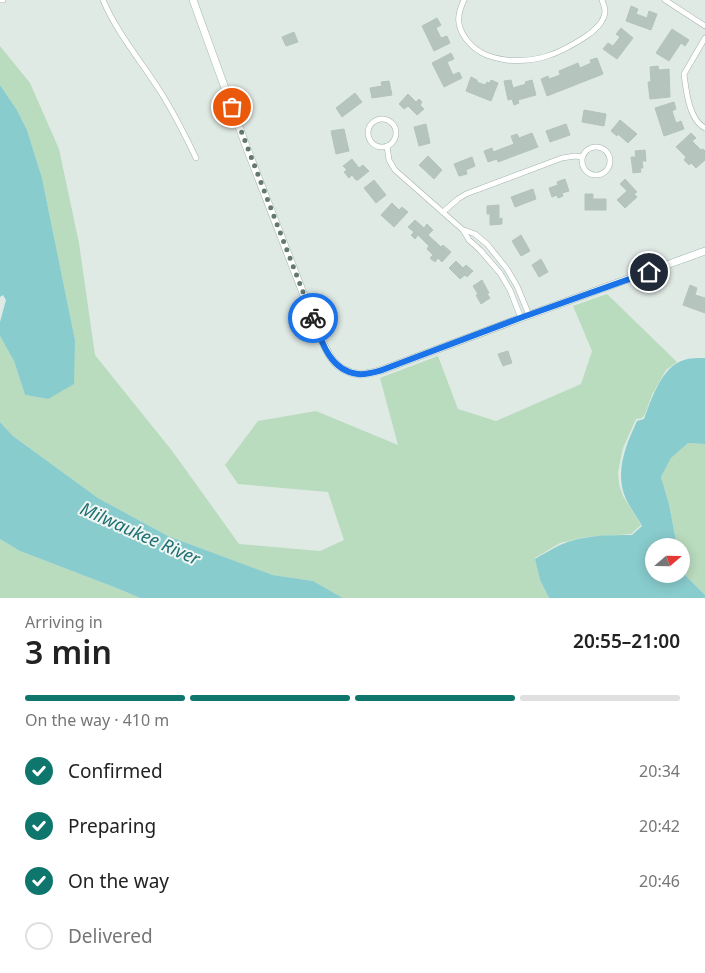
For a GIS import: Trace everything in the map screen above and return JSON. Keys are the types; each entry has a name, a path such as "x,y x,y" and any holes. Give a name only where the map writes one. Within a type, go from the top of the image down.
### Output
{"street":[{"path":"103,0 109,14 175,116 196,158"},
{"path":"193,0 246,146 317,329 328,354 337,365 348,371 360,375 382,370 705,251"},
{"path":"464,0 459,10 460,32 472,46 491,58 523,61 542,58 559,52 592,32 602,21 605,11 602,0"},
{"path":"665,0 705,26"},
{"path":"705,38 684,74 692,113 695,120 705,128"},
{"path":"384,119 392,123 394,127 394,140 387,146 378,146 370,141 368,132 371,124 375,121 384,119"},
{"path":"387,146 389,160 395,170 463,230 469,240 491,261 510,290 520,318"},
{"path":"592,147 601,148 610,158 609,167 598,176 588,174 582,166 582,157 584,152 592,147"},
{"path":"443,212 458,199 473,191 562,158 582,157"},
{"path":"463,230 475,234 497,256 517,286 529,315"},
{"path":"491,261 497,256"},
{"path":"510,290 517,286"}],"green space":[{"path":"0,46 30,83 59,149 79,243 95,355 173,452 239,544 320,551 344,540 328,492 238,484 225,465 258,421 316,411 398,445 380,378 438,356 458,409 496,421 581,384 592,351 573,306 607,294 677,362 666,370 652,395 645,414 642,418 636,419 623,448 618,472 619,484 623,496 641,525 631,534 586,537 560,543 535,558 540,580 549,598 343,598 313,581 273,575 168,536 98,498 13,436 0,422 0,336 14,361 25,395 48,399 75,340 42,178 27,130 17,110 0,85"},
{"path":"688,443 705,444 705,595 690,580 690,538 675,538 669,504 661,477 671,458"},
{"path":"0,539 20,551 140,598 0,598"}],"water":[{"path":"0,85 17,110 27,130 42,178 75,340 74,384 48,399 25,395 14,361 0,336 0,322 6,300 3,295 0,297"},
{"path":"691,358 705,358 705,444 688,443 671,458 661,477 669,504 675,538 645,538 645,583 690,583 690,580 705,595 705,598 549,598 540,580 535,559 577,539 595,536 632,535 642,526 623,489 621,469 623,459 637,421 644,419 658,385 664,376 676,363"},
{"name":"Milwaukee River","path":"0,422 13,436 98,498 168,536 273,575 313,581 343,598 140,598 20,551 0,539"}],"building":[{"path":"631,6 638,9 636,14 647,18 649,11 657,14 651,30 626,21"},
{"path":"437,18 441,25 436,28 441,38 447,36 450,43 434,51 422,26"},
{"path":"621,28 633,38 617,59 603,49 608,43 613,46 620,37 616,34"},
{"path":"672,29 689,40 685,46 681,43 669,61 656,53"},
{"path":"294,32 298,42 286,46 282,37"},
{"path":"451,53 454,59 447,62 453,75 459,72 462,78 444,87 432,63"},
{"path":"597,58 603,74 547,96 541,79 548,76 549,79 560,75 559,71 578,63 580,68 591,63 590,60"},
{"path":"658,66 659,70 669,69 670,97 650,99 648,82 651,82 650,67"},
{"path":"471,77 485,85 487,82 490,83 491,80 498,83 491,101 466,91"},
{"path":"511,80 513,88 532,80 536,95 518,100 519,103 514,105 512,99 508,100 504,81"},
{"path":"389,81 392,95 372,98 370,88 382,86 381,82"},
{"path":"355,93 362,102 342,117 336,108"},
{"path":"408,94 416,102 419,99 422,102 420,105 424,109 417,115 408,106 404,109 399,104"},
{"path":"674,102 676,109 672,111 676,123 681,121 684,129 664,136 655,108"},
{"path":"584,110 606,114 604,126 582,122"},
{"path":"620,120 637,134 628,143 618,134 617,136 611,131"},
{"path":"426,124 430,143 419,146 414,127"},
{"path":"566,124 570,135 550,142 546,131"},
{"path":"344,129 349,151 336,154 331,131"},
{"path":"532,133 538,147 498,162 497,159 488,162 484,151 492,148 493,152 514,144 511,136 517,134 519,138"},
{"path":"691,133 696,138 692,141 701,150 705,151 705,160 696,168 684,160 686,157 676,147"},
{"path":"645,150 646,161 642,161 643,168 640,168 641,172 633,173 631,157 636,157 635,151"},
{"path":"428,156 442,170 434,179 419,165"},
{"path":"472,157 475,166 466,170 467,174 459,176 454,164"},
{"path":"352,159 359,168 363,165 369,171 358,180 352,175 349,178 344,172 347,170 343,166"},
{"path":"565,179 569,191 562,193 563,196 558,198 557,195 552,197 549,188 558,185 557,182"},
{"path":"625,179 637,192 634,194 637,197 625,208 617,200 627,191 620,184"},
{"path":"374,180 386,195 376,203 364,188"},
{"path":"533,189 536,199 515,207 511,197"},
{"path":"585,194 593,194 593,199 606,199 606,210 585,210"},
{"path":"392,203 399,210 402,207 408,212 394,227 381,215"},
{"path":"499,205 499,219 502,218 502,224 490,225 490,214 487,214 487,206"},
{"path":"415,220 424,228 427,224 433,230 428,235 441,247 443,245 451,252 442,262 438,258 435,262 430,258 433,255 427,249 429,246 418,235 415,239 411,235 414,232 408,227"},
{"path":"521,235 530,251 521,256 512,241"},
{"path":"541,259 548,272 539,277 532,265"},
{"path":"456,261 463,268 466,265 473,271 467,277 465,275 460,279 449,268"},
{"path":"482,280 490,298 481,304 473,286"},
{"path":"690,285 697,288 695,295 705,298 705,313 683,305"},
{"path":"508,351 512,363 503,366 498,354"}],"way so far":[{"path":"232,107 313,318"}],"route":[{"path":"313,318 328,354 337,365 360,375 382,370 649,272"}]}
